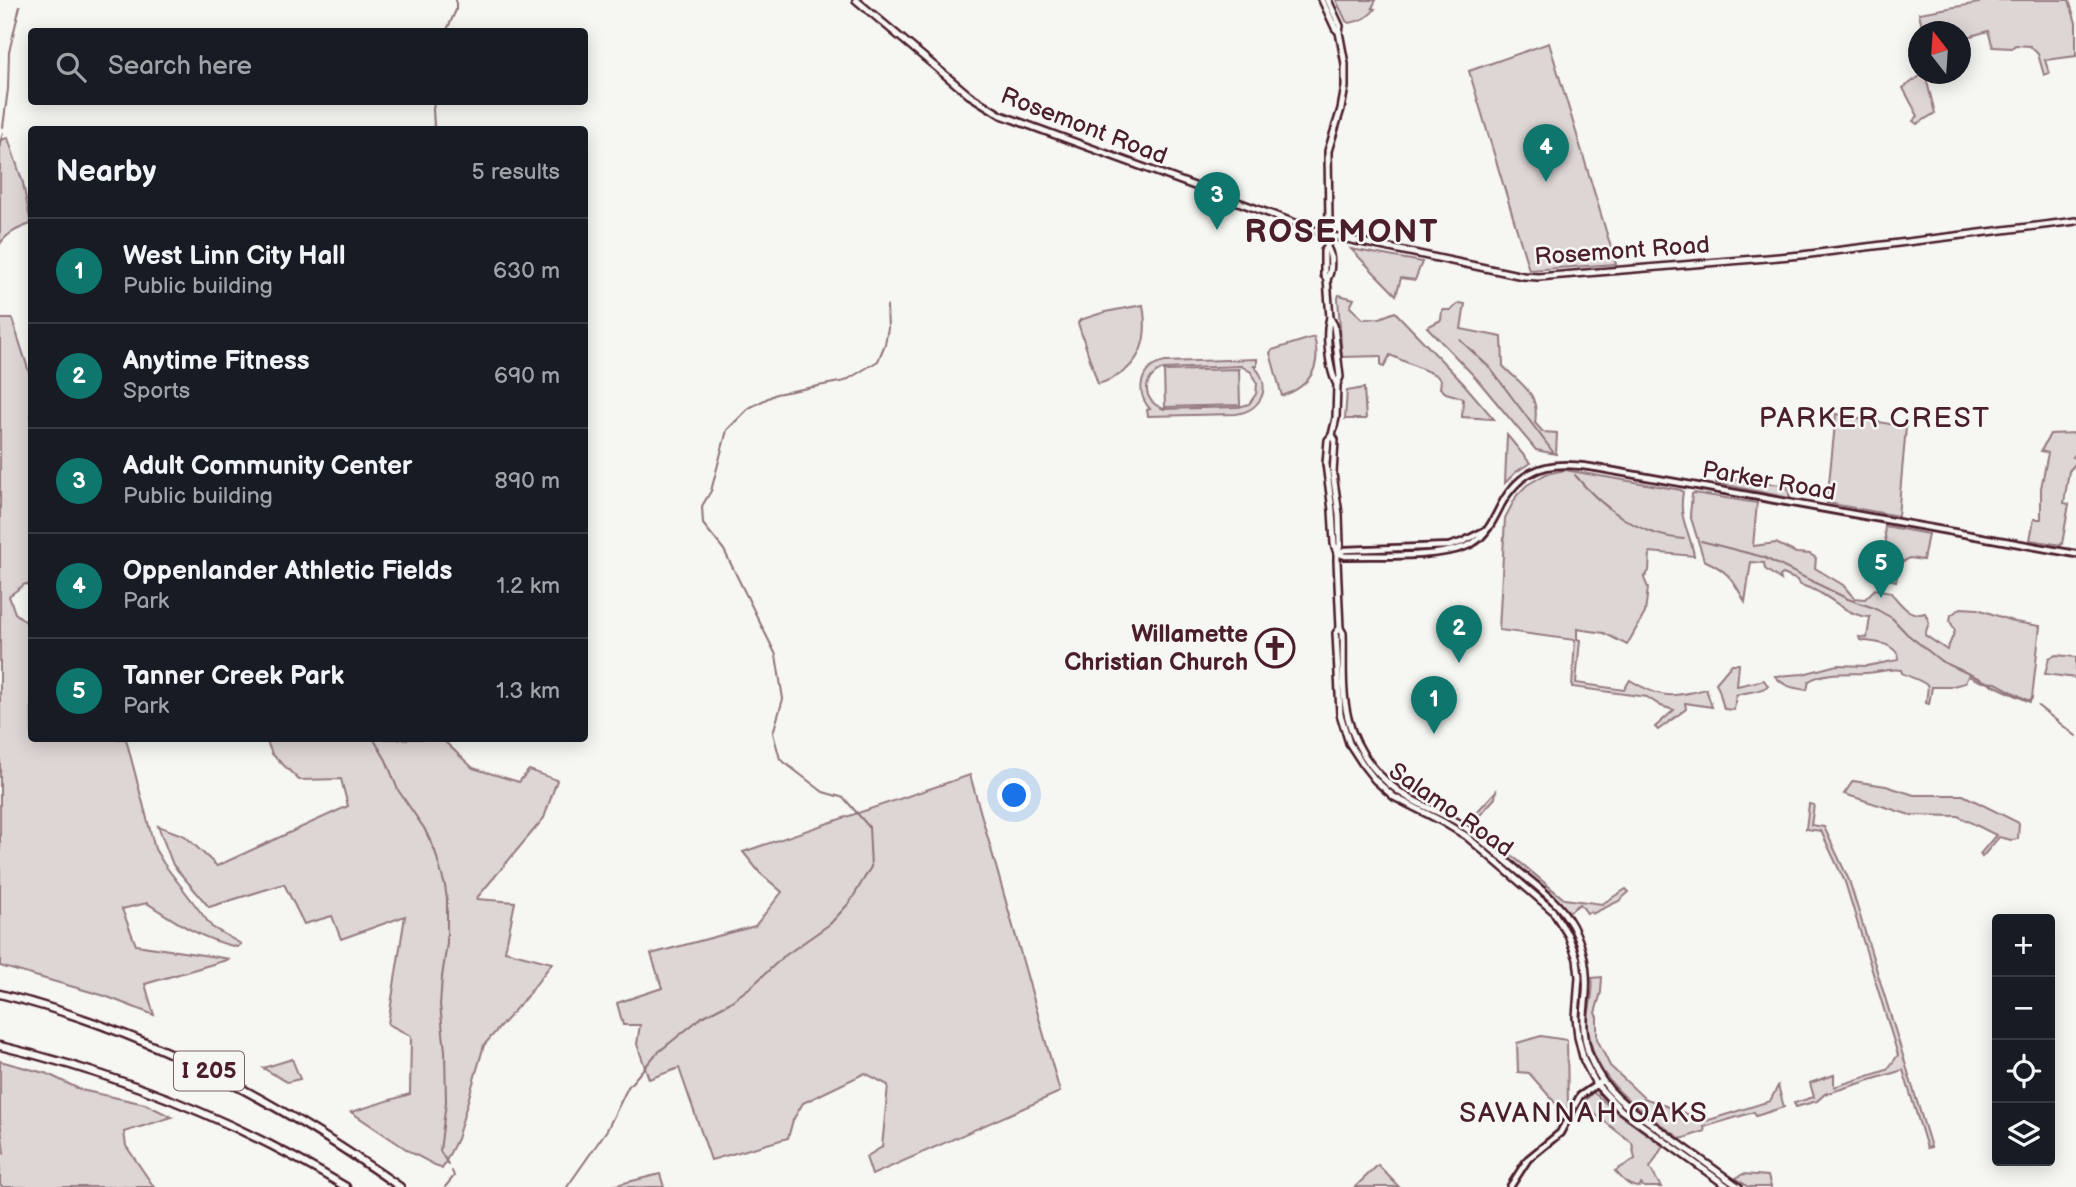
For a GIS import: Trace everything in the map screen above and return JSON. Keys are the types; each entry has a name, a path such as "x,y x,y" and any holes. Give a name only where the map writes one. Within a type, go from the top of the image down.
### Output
{"highway":[{"name":"I 205","path":"0,994 94,1022 188,1061 290,1116 400,1187"},
{"name":"I 205","path":"0,1046 90,1071 190,1107 261,1140 346,1187"}],"main road":[{"name":"Rosemont Road","path":"856,0 969,95 1001,115 1328,236 1523,276 1538,277 1802,255 2076,221"},
{"path":"1322,0 1339,32"},
{"path":"1328,0 1340,26 1339,32"},
{"name":"Salamo Road","path":"1339,32 1345,64 1345,87 1328,156 1330,216 1324,259 1340,377 1337,384 1337,414 1332,435 1328,440 1326,464 1337,553 1345,696 1355,739 1382,778 1401,793 1471,832 1549,897 1569,921 1578,939 1585,964 1584,1022 1587,1047 1599,1082 1621,1110 1728,1187"},
{"name":"Salamo Road","path":"1599,1082 1627,1106 1739,1187"}],"street":[{"name":"Parker Road","path":"1337,553 1345,556 1447,552 1473,543 1482,537 1509,492 1519,481 1537,470 1567,464 2076,554"},
{"path":"1510,1187 1528,1159 1560,1133 1578,1098 1599,1082"}],"shaded area":[{"path":"1336,0 1376,0 1372,8 1375,9 1364,19 1349,23"},
{"path":"1978,0 2069,0 2076,23 2076,56 2045,60 2049,73 2044,75 2038,54 2030,46 1993,47 1988,31 1971,36 1971,21 1921,21 1919,13 1979,3"},
{"path":"1549,43 1616,264 1529,270 1469,71"},
{"path":"1909,84 1928,84 1935,113 1917,124 1913,121 1918,116 1903,88"},
{"path":"8,138 23,183 28,225 10,234 0,244 0,140"},
{"path":"1351,249 1422,262 1415,280 1401,278 1396,295"},
{"path":"1339,295 1354,299 1350,307 1363,319 1380,318 1395,312 1494,419 1462,417 1463,398 1446,393 1440,388 1441,380 1436,375 1390,355 1384,367 1381,366 1381,356 1342,357"},
{"path":"1459,303 1465,304 1461,329 1502,337 1503,366 1532,396 1536,412 1535,423 1543,432 1557,433 1556,454 1536,450 1476,378 1427,327 1441,320 1442,310 1451,310"},
{"path":"1143,305 1145,333 1138,355 1123,372 1098,384 1078,323 1105,312"},
{"path":"0,319 12,319 28,369 28,584 9,596 15,613 28,624 28,742 127,742 155,849 212,927 241,944 237,947 201,935 147,903 122,909 136,945 230,959 145,984 154,1015 105,996 0,966"},
{"path":"1314,337 1316,357 1312,374 1300,387 1282,396 1270,353 1272,350"},
{"path":"1257,359 1257,366 1254,366 1263,381 1262,396 1252,408 1236,414 1148,416 1147,410 1150,409 1142,395 1142,380 1150,368 1165,362","holes":["1241,366 1251,372 1257,384 1256,394 1249,404 1239,407 1164,409 1151,401 1147,390 1151,378 1163,369"]},
{"path":"1239,369 1240,405 1165,407 1164,371"},
{"path":"1364,388 1366,419 1345,419 1347,391"},
{"path":"1836,414 1906,427 1898,516 1827,503"},
{"path":"2076,433 2076,453 2073,457 2076,458 2076,463 2069,471 2064,503 2069,504 2062,544 2030,540 2034,519 2041,519 2041,488 2048,453 2041,451 2050,434"},
{"path":"1507,435 1530,463 1505,483"},
{"path":"1565,470 1681,490 1683,518 1694,556 1650,552 1649,571 1644,578 1648,588 1645,613 1627,645 1604,633 1577,629 1577,639 1580,640 1576,683 1624,690 1630,680 1650,691 1667,695 1706,689 1712,707 1685,703 1686,709 1658,730 1655,727 1674,710 1647,697 1572,687 1575,640 1499,630 1505,518 1517,495 1527,485 1546,474"},
{"path":"1717,475 1755,483 1787,485 1790,498 1716,483"},
{"path":"1694,493 1757,503 1753,546 1776,543 1796,553 1810,554 1816,558 1815,568 1843,585 1854,598 1865,599 1875,589 1890,592 1909,611 1925,613 1929,622 1925,635 1947,650 1955,631 1950,621 1951,615 1961,608 1978,609 2015,622 2040,626 2031,700 1996,683 1982,682 1968,676 1965,683 1932,687 1929,704 1926,703 1928,686 1901,670 1822,676 1809,681 1807,690 1782,683 1775,676 1803,674 1837,665 1867,666 1898,660 1899,657 1888,645 1860,640 1859,637 1867,638 1870,617 1849,611 1783,574 1780,576 1781,580 1765,569 1764,563 1751,562 1745,602 1729,576 1704,560 1690,515"},
{"path":"1885,526 1928,534 1923,560 1910,558 1900,563 1896,581 1881,577 1887,552"},
{"path":"2056,655 2076,657 2076,678 2045,674 2049,658"},
{"path":"1732,664 1739,664 1737,686 1764,680 1768,686 1736,695 1734,710 1724,709 1716,683"},
{"path":"267,742 445,742 473,768 519,782 529,770 557,780 544,818 476,899 515,902 505,951 552,963 484,1045 457,1139 442,1169 412,1153 351,1112 410,1094 411,1036 388,1024 405,916 341,939 332,916 304,924 284,884 209,907 173,865 158,826 185,836 217,866 348,806 341,779 299,780 272,754"},
{"path":"970,775 1060,1092 872,1175 866,1157 882,1147 888,1085 865,1073 803,1103 793,1120 788,1138 711,1160 679,1068 649,1079 637,1044 640,1025 623,1025 617,1003 662,988 651,954 755,926 782,892 760,873 743,852"},
{"path":"1853,781 1886,786 1914,795 1963,795 2019,823 2018,839 1999,837 1982,857 1980,854 1996,835 1958,816 1910,815 1844,794"},
{"path":"1496,791 1495,798 1473,823 1564,899 1602,904 1626,889 1629,892 1619,901 1592,914 1587,913 1580,904 1569,912 1551,892 1467,823"},
{"path":"1809,804 1814,805 1811,825 1824,827 1849,880 1931,1147 1927,1148 1903,1070 1825,1094 1817,1101 1796,1107 1794,1103 1814,1097 1810,1083 1834,1075 1834,1087 1887,1070 1898,1055 1845,882 1821,831 1806,829"},
{"path":"1602,977 1595,1013 1597,1039 1610,1066 1644,1098 1706,1121 1770,1101 1778,1086 1784,1107 1756,1116 1754,1112 1704,1127 1705,1131 1681,1139 1650,1117 1608,1079 1591,1046 1588,1020 1592,978"},
{"path":"1541,1036 1567,1040 1568,1108 1565,1114 1529,1073 1518,1072 1517,1043"},
{"path":"292,1059 300,1079 287,1082 263,1068"},
{"path":"0,1061 48,1074 81,1090 145,1104 172,1117 124,1132 126,1146 154,1187 0,1185 0,1152 4,1153 0,1119"},
{"path":"1593,1092 1663,1146 1650,1168 1661,1187 1632,1185 1615,1171 1635,1159 1632,1143 1582,1104"},
{"path":"1378,1165 1399,1187 1355,1187"},
{"path":"660,1174 664,1187 608,1187"},
{"path":"1743,1174 1768,1176 1771,1187 1748,1187 1736,1178"}],"waterway":[{"path":"448,28 456,10 456,0"},
{"path":"3,127 9,52 20,6"},
{"path":"434,105 434,126"},
{"path":"0,143 3,133"},
{"path":"567,1187 607,1130 628,1087 656,1054 702,1017 729,1003 752,986 783,957 830,924 850,902 871,867 869,827 844,798 823,792 780,759 773,733 783,699 776,655 724,550 703,524 702,506 711,491 727,430 749,408 776,394 845,381 878,361 888,328 887,306"},
{"path":"1460,340 1490,368 1553,452"},
{"path":"1575,475 1597,498 1623,518 1652,532 1684,539"},
{"path":"1701,541 1763,557 1848,599 1874,608 1892,618 1907,634 1941,661 2030,702"},
{"path":"2038,706 2076,736"},
{"path":"375,742 398,790 424,828 435,851 445,886 447,943 440,1005 445,1051 446,1102 440,1151 448,1164"},
{"path":"445,1187 454,1176 452,1171"}],"place":[{"name":"Oppenlander Athletic Fields","path":"1546,182"},
{"name":"Adult Community Center","path":"1217,230"},
{"name":"Tanner Creek Park","path":"1881,598"},
{"name":"Willamette Christian Church","path":"1275,648"},
{"name":"Anytime Fitness","path":"1459,663"},
{"name":"West Linn City Hall","path":"1434,734"}],"district":[{"name":"ROSEMONT","path":"1342,232"},
{"name":"PARKER CREST","path":"1875,418"},
{"name":"SAVANNAH OAKS","path":"1584,1113"}]}
